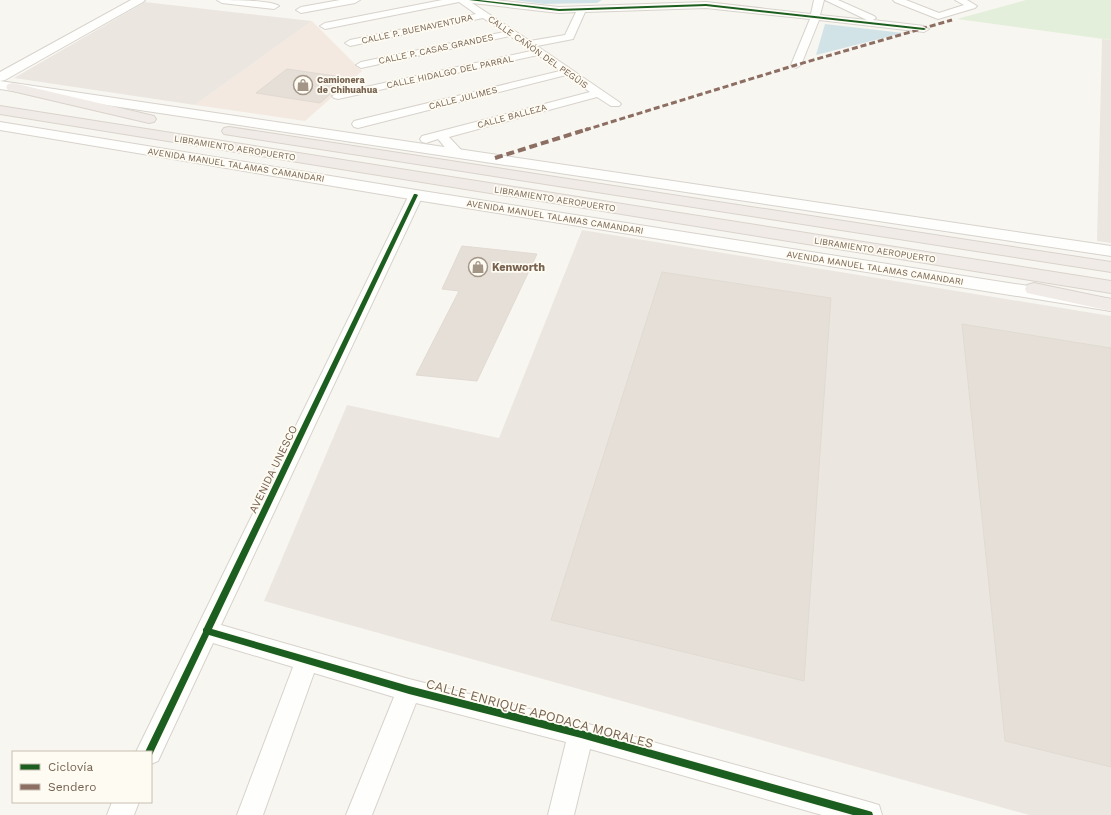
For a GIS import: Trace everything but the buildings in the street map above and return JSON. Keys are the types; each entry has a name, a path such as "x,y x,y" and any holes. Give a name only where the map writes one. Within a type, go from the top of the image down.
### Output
{"highway":[{"path":"7,86 149,119"},
{"name":"LIBRAMIENTO AEROPUERTO","path":"0,96 1111,267"},
{"name":"LIBRAMIENTO AEROPUERTO","path":"0,110 1111,287"},
{"path":"958,243 1111,258"},
{"path":"840,245 928,267 1111,305"}],"main road":[{"path":"0,65 120,0"},
{"path":"0,77 139,0"},
{"path":"66,29 82,31"},
{"path":"7,86 1111,251"},
{"name":"AVENIDA MANUEL TALAMAS CAMANDARI","path":"0,126 416,195 1111,305"}],"street":[{"path":"222,0 274,6"},
{"path":"302,10 355,0"},
{"path":"325,26 456,0"},
{"name":"CALLE CAÑÓN DEL PEGÜIS","path":"461,0 615,104"},
{"path":"471,0 553,10 581,11 706,5 924,29"},
{"path":"617,0 622,9"},
{"path":"695,0 706,5"},
{"path":"796,64 815,18 819,0"},
{"path":"830,0 887,25"},
{"path":"898,0 938,16 972,6 960,0"},
{"path":"770,3 797,16"},
{"path":"526,16 553,10"},
{"path":"528,44 569,36 581,11"},
{"name":"CALLE P. BUENAVENTURA","path":"350,43 488,17 505,18"},
{"name":"CALLE P. CASAS GRANDES","path":"361,65 512,33"},
{"name":"CALLE HIDALGO DEL PARRAL","path":"338,96 539,52"},
{"name":"CALLE JULIMES","path":"358,124 567,72"},
{"name":"CALLE BALLEZA","path":"426,138 598,93"},
{"path":"441,135 458,153"},
{"name":"AVENIDA UNESCO","path":"149,751 416,195"},
{"name":"CALLE ENRIQUE APODACA MORALES","path":"206,631 409,690 582,734 869,815"},
{"path":"250,815 307,660"},
{"path":"359,815 409,690"},
{"path":"560,815 582,734"},
{"path":"120,815 126,803"}],"shaded area":[{"path":"514,0 602,0 597,3 544,4"},
{"path":"145,2 312,21 195,105 14,78"},
{"path":"312,21 362,71 305,121 195,105"},
{"path":"825,24 903,33 816,55"},
{"path":"1102,39 1111,40 1111,243 1097,241"},
{"path":"582,230 1111,316 1111,815 1029,815 264,601 347,405 499,438"}],"green space":[{"path":"1026,0 1111,0 1111,40 957,19"}],"marked path":[{"path":"495,158 796,65 952,20"}],"cycle path":[{"path":"471,0 559,10 706,5 924,29"},
{"path":"149,751 416,195"},
{"path":"206,631 409,690 581,734 869,815"}],"place":[{"name":"Camionera de Chihuahua","path":"303,85"},
{"name":"Kenworth","path":"478,267"}]}
